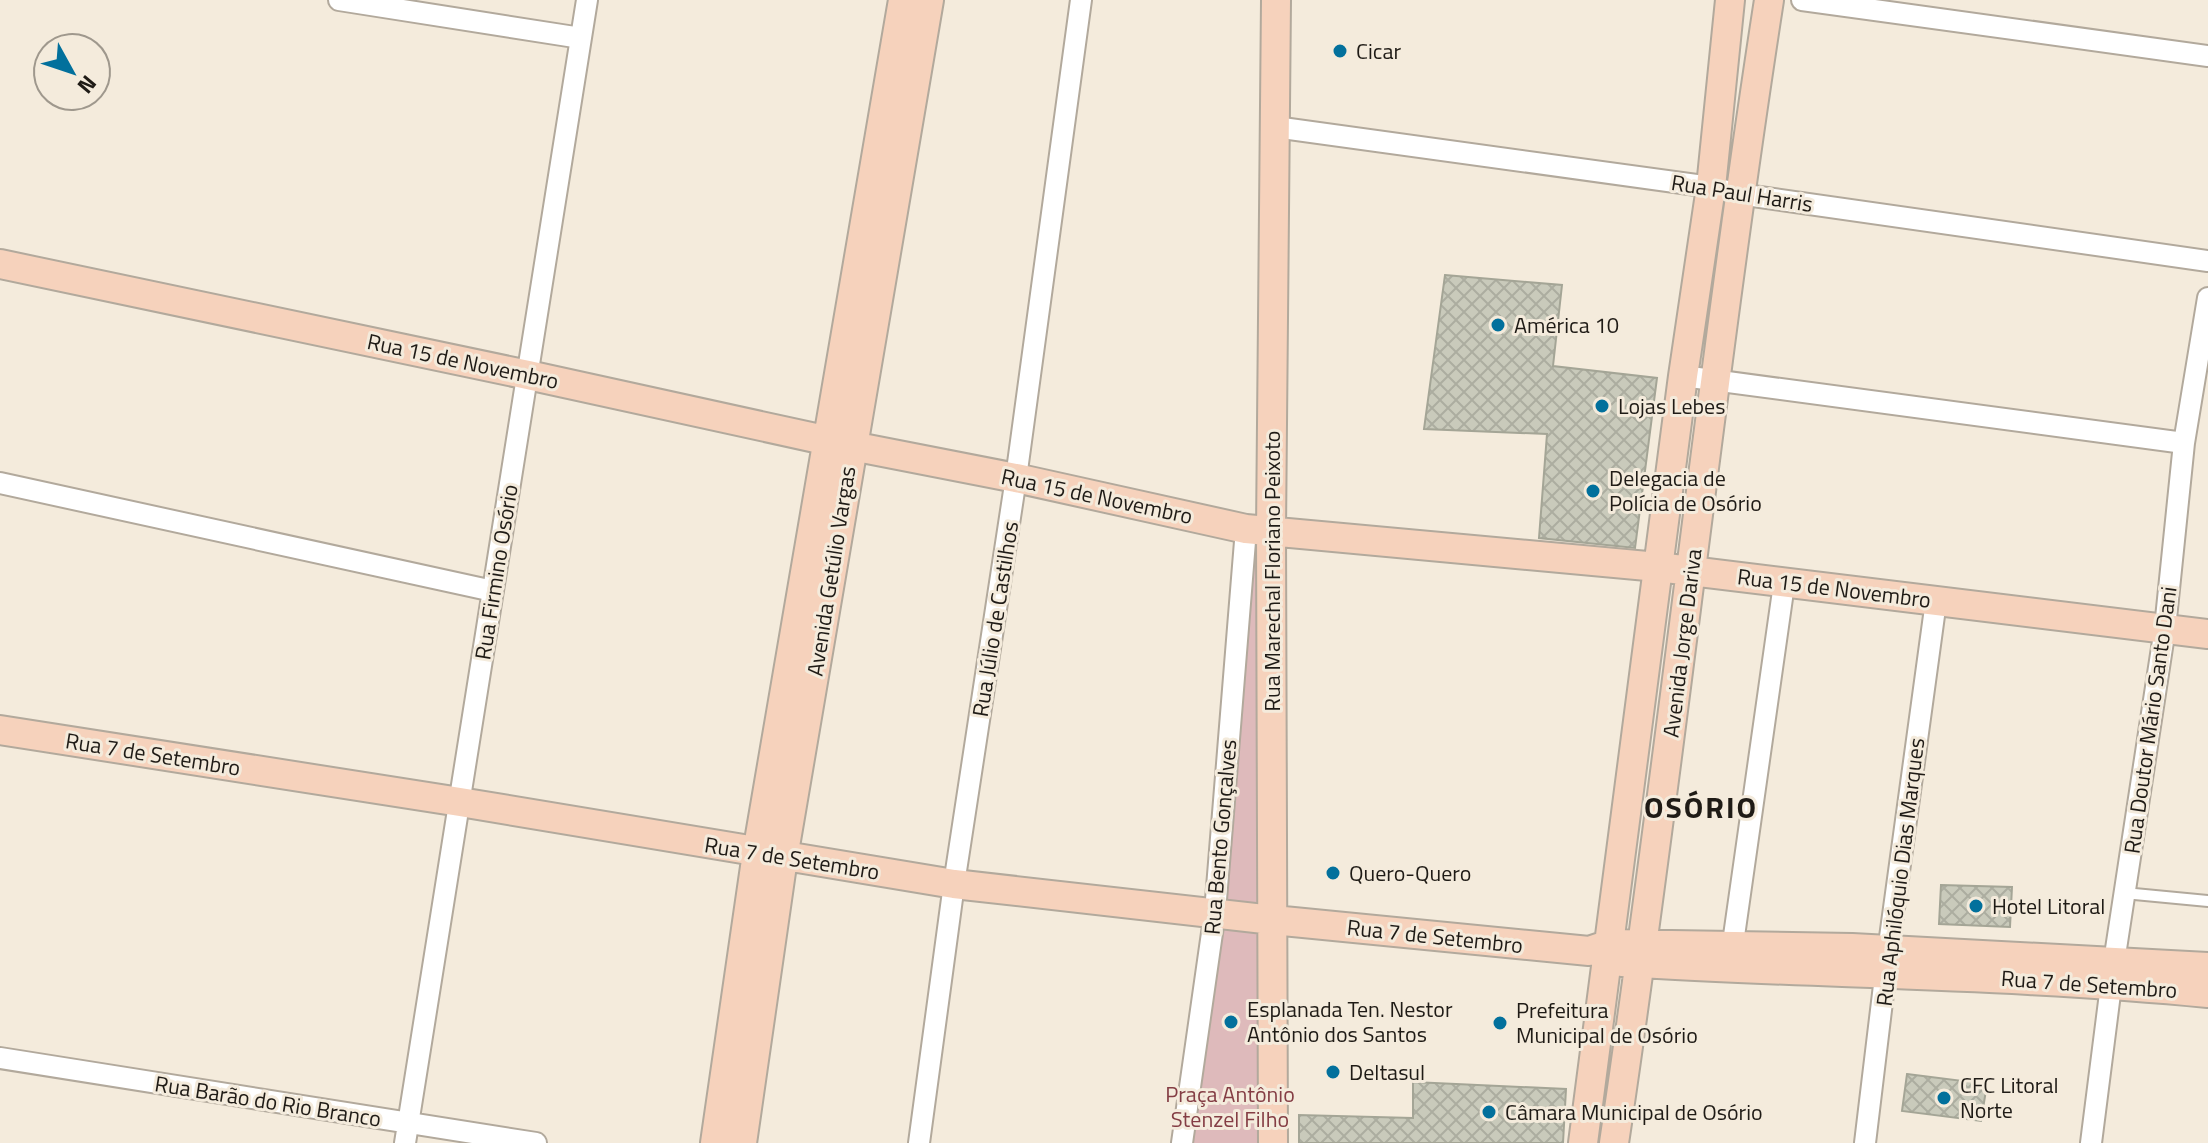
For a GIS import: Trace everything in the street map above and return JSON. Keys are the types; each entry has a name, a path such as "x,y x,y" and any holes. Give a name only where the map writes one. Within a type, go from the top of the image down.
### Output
{"street":[{"path":"339,0 581,38"},
{"name":"Rua Firmino Osório","path":"406,1133 587,0"},
{"name":"Avenida Getúlio Vargas","path":"742,1143 738,1081 770,856 894,124 903,0"},
{"name":"Avenida Getúlio Vargas","path":"894,124 929,0"},
{"name":"Rua Júlio de Castilhos","path":"919,1143 954,884 1016,478 1081,0"},
{"name":"Rua Marechal Floriano Peixoto","path":"1273,1143 1273,920 1258,530 1275,127 1276,0"},
{"name":"Avenida Jorge Dariva","path":"1583,1143 1602,952 1711,187 1730,0"},
{"name":"Avenida Jorge Dariva","path":"1614,1143 1643,954 1739,194 1769,0"},
{"path":"1802,0 2208,56"},
{"name":"Rua Paul Harris","path":"1275,127 1711,187 1739,194 2208,261"},
{"name":"Rua 15 de Novembro","path":"0,264 1258,530 1658,567 2208,634"},
{"name":"Rua Doutor Mário Santo Dani","path":"2091,1143 2124,893 2165,628 2184,443 2208,298"},
{"path":"1683,376 2184,443"},
{"path":"0,483 493,591"},
{"name":"Rua Bento Gonçalves","path":"1182,1143 1215,912 1258,530"},
{"path":"1731,958 1784,584"},
{"name":"Rua Aphilóquio Dias Marques","path":"1865,1143 1936,601"},
{"name":"Rua 7 de Setembro","path":"0,730 954,884 1273,920 1602,952 1731,958 1852,948 1887,963 2113,973 2208,967"},
{"name":"Rua 7 de Setembro","path":"2113,973 2208,993"},
{"name":"Rua Barão do Rio Branco","path":"0,1058 406,1133 536,1143"},
{"name":"Avenida Getúlio Vargas","path":"715,1143 738,1081"}],"lane":[{"path":"2124,893 2208,901"}],"green space":[{"path":"1251,539 1264,541 1268,913 1219,906"},
{"name":"Praça Antônio Stenzel Filho","path":"1220,924 1264,929 1265,1143 1189,1143"}],"building":[{"path":"1445,275 1562,285 1553,366 1657,378 1635,548 1539,538 1547,434 1424,429"},
{"name":"Hotel Litoral","path":"1941,885 2012,887 2010,927 1939,924"},
{"name":"CFC Litoral Norte","path":"1907,1074 1987,1084 1981,1121 1902,1111"},
{"name":"Câmara Municipal de Osório","path":"1413,1082 1566,1089 1563,1143 1299,1143 1299,1115 1413,1118"}],"place":[{"name":"Cicar","path":"1340,51"},
{"name":"América 10","path":"1498,325"},
{"name":"Lojas Lebes","path":"1602,406"},
{"name":"Delegacia de Polícia de Osório","path":"1593,491"},
{"name":"Quero-Quero","path":"1333,873"},
{"name":"Hotel Litoral","path":"1976,906"},
{"name":"Esplanada Ten. Nestor Antônio dos Santos","path":"1231,1022"},
{"name":"Prefeitura Municipal de Osório","path":"1500,1023"},
{"name":"Deltasul","path":"1333,1072"},
{"name":"CFC Litoral Norte","path":"1944,1098"},
{"name":"Câmara Municipal de Osório","path":"1489,1112"}],"district":[{"name":"OSÓRIO","path":"1701,808"}]}
